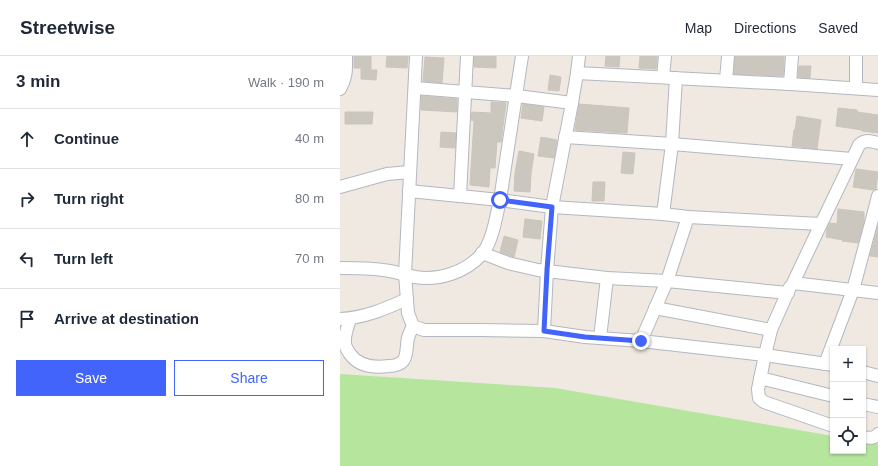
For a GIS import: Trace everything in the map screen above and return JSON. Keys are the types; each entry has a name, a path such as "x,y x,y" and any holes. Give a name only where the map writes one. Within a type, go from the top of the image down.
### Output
{"street":[{"path":"340,89 344,81 346,70 346,56"},
{"path":"407,299 374,313 345,319 345,343 347,350 360,364 379,368 401,363 406,354 408,337 413,326 408,313 407,299 405,274 416,56"},
{"path":"460,196 467,56"},
{"path":"340,268 382,270 427,278 444,276 459,270 472,263 482,253 491,237 500,200 522,56"},
{"path":"544,331 552,207 572,103 579,56"},
{"path":"663,77 665,56"},
{"path":"726,80 728,56"},
{"path":"790,84 792,56"},
{"path":"856,56 856,88"},
{"path":"577,72 878,90"},
{"path":"663,214 672,144 676,78"},
{"path":"415,88 517,96 572,103"},
{"path":"565,137 852,159"},
{"path":"830,425 758,398 760,378 771,330 859,144 869,141 878,143"},
{"path":"340,187 386,174 410,172"},
{"path":"409,191 552,207 688,217 821,224"},
{"path":"413,326 424,330 544,331 765,355 829,365 876,212 878,196"},
{"path":"641,341 667,281 688,217"},
{"path":"482,253 508,263 538,270 607,278 853,290 878,293"},
{"path":"600,338 607,278"},
{"path":"655,308 771,330"},
{"path":"866,373 878,376"},
{"path":"760,378 830,395"},
{"path":"866,405 878,408"},
{"path":"866,437 874,437 878,434"}],"green space":[{"path":"340,374 555,388 830,435 830,454 866,454 866,442 878,444 878,466 340,466"}],"building":[{"path":"354,56 371,56 371,70 377,70 376,80 361,79 361,68 354,68"},
{"path":"387,56 408,56 407,68 386,67"},
{"path":"474,56 496,56 496,68 474,67"},
{"path":"606,56 620,56 619,67 605,66"},
{"path":"640,56 657,56 656,69 639,68"},
{"path":"735,56 784,56 783,76 734,74"},
{"path":"425,57 444,58 442,83 423,81"},
{"path":"799,66 811,66 810,78 798,77"},
{"path":"550,75 561,77 559,91 548,90"},
{"path":"421,96 457,99 457,112 421,110"},
{"path":"491,102 506,103 501,142 497,142 495,168 490,168 489,187 470,185 474,121 471,120 472,112 491,113"},
{"path":"523,104 544,107 542,121 521,118"},
{"path":"579,104 629,108 627,133 575,130"},
{"path":"838,108 857,110 857,112 878,115 878,133 836,126"},
{"path":"345,112 373,112 372,124 345,124"},
{"path":"797,116 821,120 817,149 792,146"},
{"path":"441,132 456,133 455,148 440,147"},
{"path":"541,137 557,140 554,158 538,156"},
{"path":"519,151 534,154 530,192 514,191 515,173"},
{"path":"623,152 635,153 633,174 621,173"},
{"path":"856,169 878,172 876,189 873,190 853,187"},
{"path":"593,182 605,182 604,201 592,201"},
{"path":"838,209 864,212 864,222 858,243 826,237 827,229 830,223 837,224"},
{"path":"525,219 542,221 540,239 523,237"},
{"path":"878,226 878,257 870,256"},
{"path":"504,236 518,240 514,257 500,252"}],"route":[{"path":"500,200 552,207 544,331 585,337 641,341"}]}
